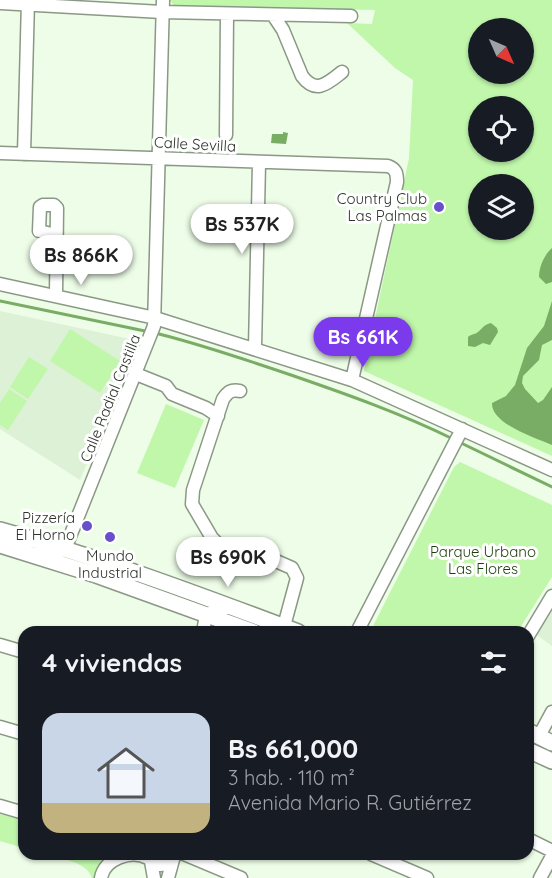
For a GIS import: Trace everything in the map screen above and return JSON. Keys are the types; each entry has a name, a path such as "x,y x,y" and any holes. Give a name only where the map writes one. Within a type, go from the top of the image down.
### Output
{"main road":[{"path":"0,530 65,549 283,626"},
{"path":"0,545 96,575 236,626"},
{"path":"534,753 552,761"}],"street":[{"path":"24,154 28,2"},
{"path":"0,3 162,6 227,14 351,16"},
{"name":"Calle Radial Castilla","path":"65,549 153,327 162,6"},
{"path":"226,135 227,14"},
{"path":"273,15 283,30 302,76 307,82 320,86 342,72"},
{"name":"Calle Sevilla","path":"0,153 388,166 396,171 397,182 352,380"},
{"path":"255,348 259,163"},
{"path":"56,235 56,295"},
{"path":"0,284 56,295 153,327 255,348 352,380 458,437 552,470"},
{"path":"136,374 166,386 172,394 206,408 218,416"},
{"path":"240,391 234,389 227,393 193,490 192,504 212,538 219,545 269,558 292,568 297,578 291,626"},
{"path":"360,626 458,437"},
{"path":"32,554 57,553 65,549 70,557 96,575"},
{"path":"199,596 214,619 227,607 234,608"},
{"path":"534,626 552,596"},
{"path":"0,645 18,650"},
{"path":"540,737 552,712"},
{"path":"0,727 18,733"},
{"path":"0,806 18,811"},
{"path":"534,842 552,853 540,878"},
{"path":"101,878 104,869 114,860"},
{"path":"149,860 154,878"},
{"path":"153,860 162,865 171,860"},
{"path":"168,878 175,860"},
{"path":"191,860 241,878"},
{"path":"385,860 427,878"}],"shaded area":[{"path":"283,132 288,133 286,144 271,143 272,134 283,134"},
{"path":"552,248 552,282 546,284 539,277 539,273 544,258"},
{"path":"552,301 552,340 542,345 539,360 523,376 522,383 538,403 552,387 552,445 506,424 494,411 492,403 506,396 515,385 527,348 544,326"},
{"path":"0,311 139,341 80,480 0,429"},
{"path":"491,323 498,332 490,345 483,343 475,347 468,346 468,337"},
{"path":"552,603 552,646 534,633"}],"green space":[{"name":"Country Club Las Palmas","path":"169,0 552,0 552,456 364,371 409,158 413,80 395,68 347,23 372,24 375,10 174,5"},
{"path":"70,329 120,361 100,393 50,361"},
{"path":"29,357 48,369 28,399 10,387"},
{"path":"9,389 27,401 8,430 0,425 0,403"},
{"path":"166,404 204,420 175,488 137,473"},
{"name":"Parque Urbano Las Flores","path":"460,462 552,505 552,577 521,626 374,626 374,624 454,467"},
{"path":"0,814 18,818 18,846 0,841"},
{"path":"67,860 111,860 97,878 92,878 89,872 78,864"}],"waterway":[{"path":"0,301 145,331"},
{"path":"159,334 225,353 332,389 393,412 453,439"},
{"path":"459,442 552,487"}],"place":[{"name":"Country Club Las Palmas","path":"439,207"},
{"name":"Pizzería El Horno","path":"87,526"},
{"name":"Mundo Industrial","path":"110,537"}]}
